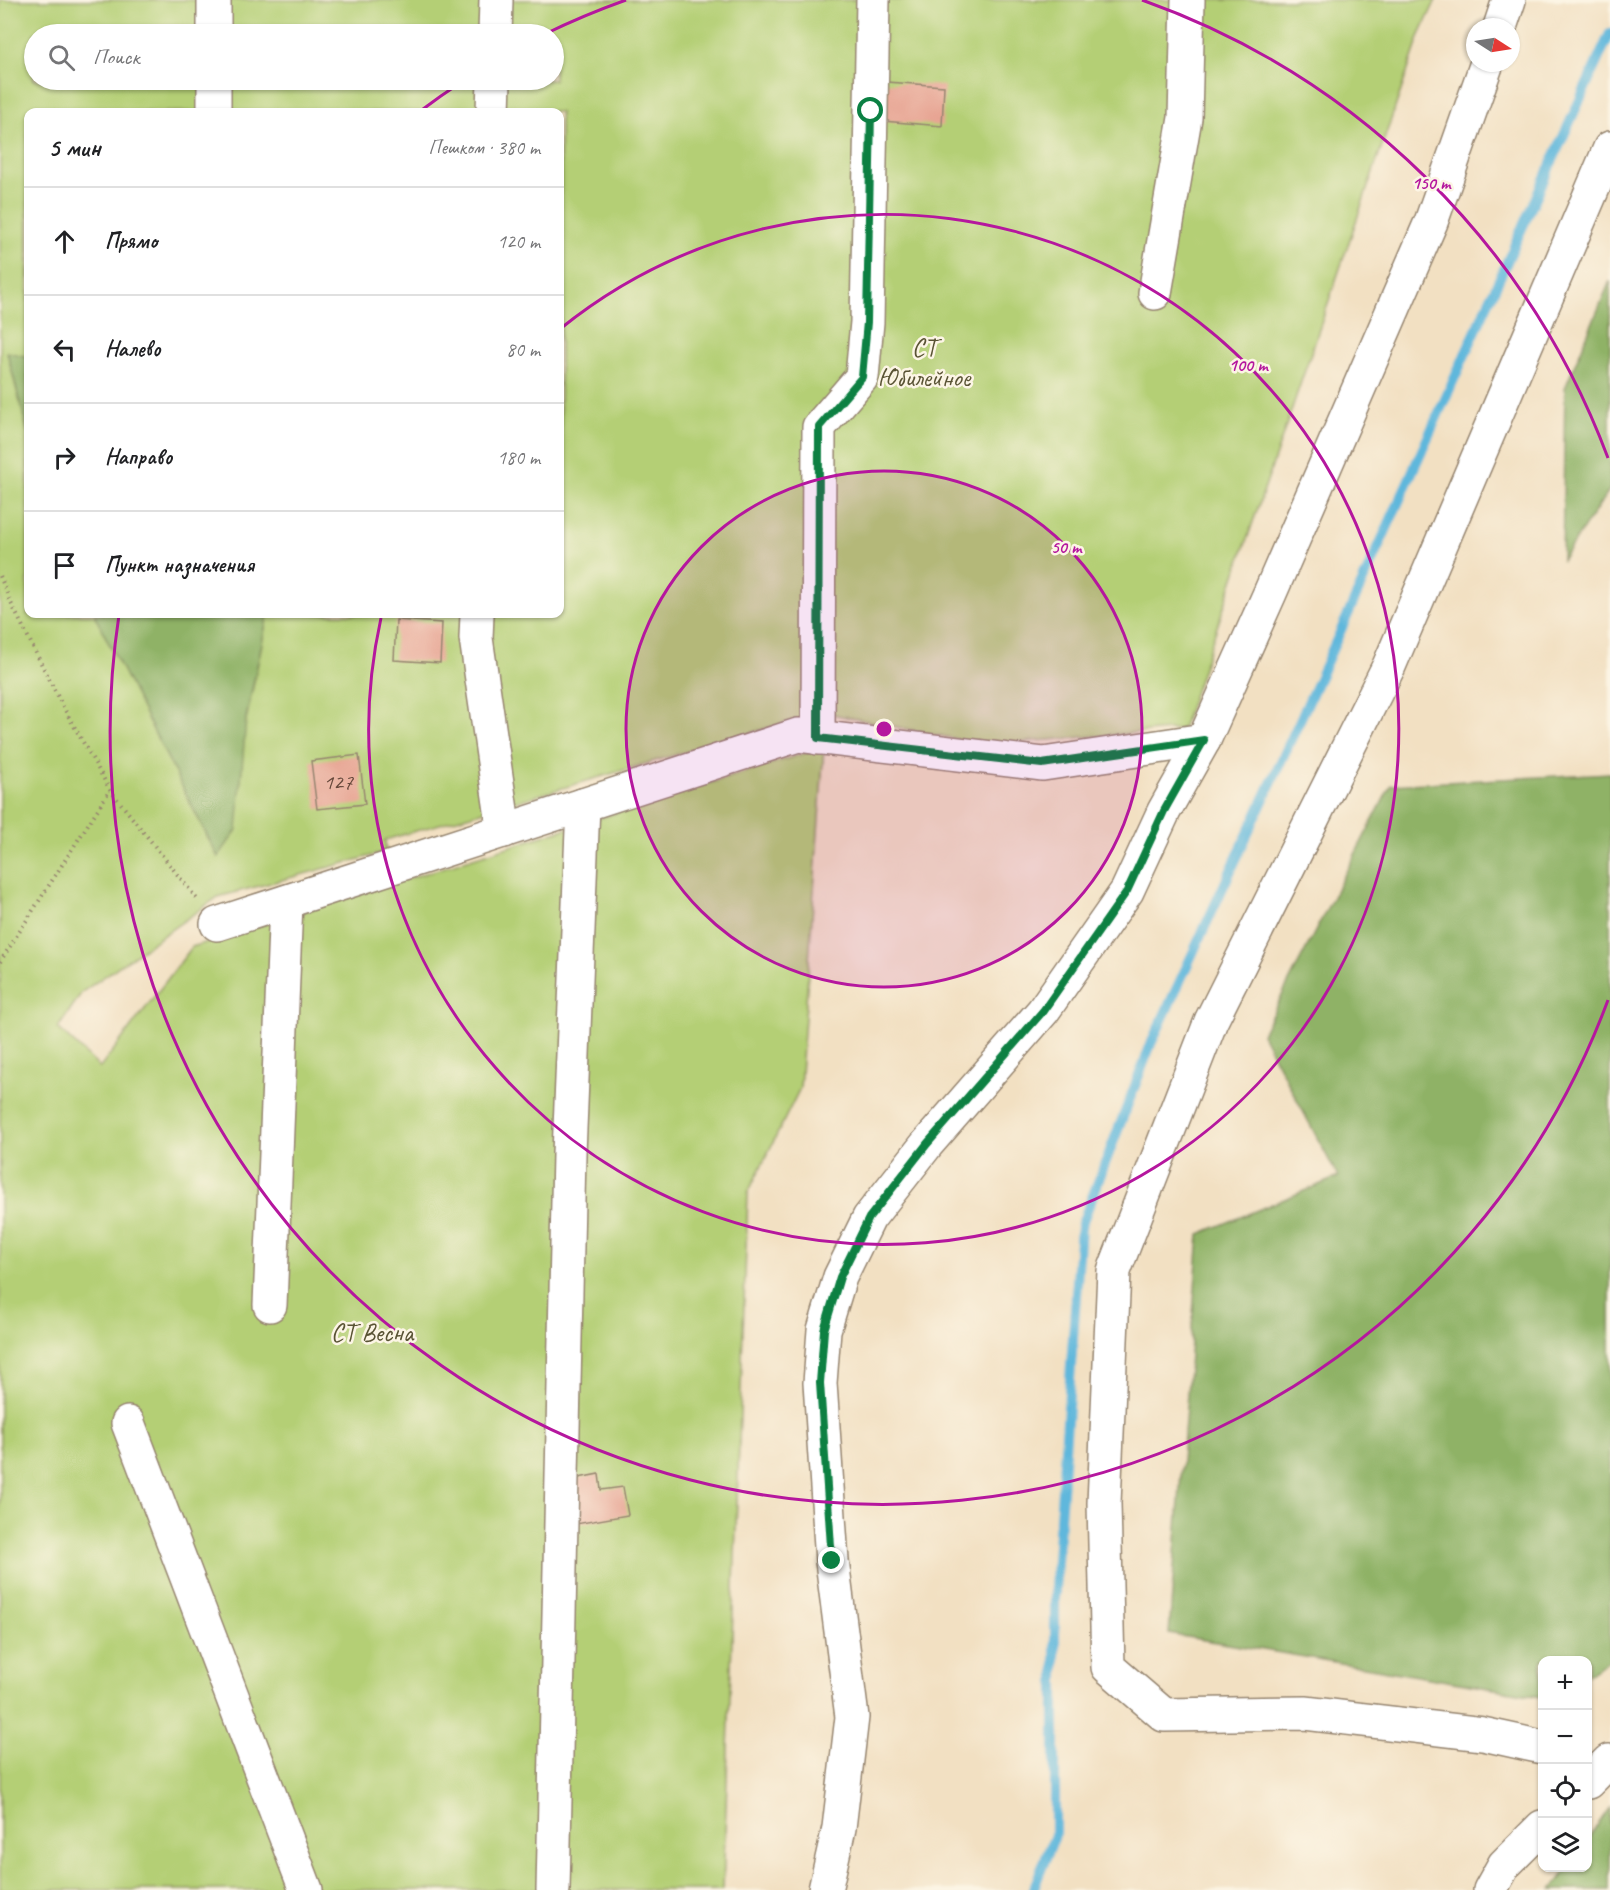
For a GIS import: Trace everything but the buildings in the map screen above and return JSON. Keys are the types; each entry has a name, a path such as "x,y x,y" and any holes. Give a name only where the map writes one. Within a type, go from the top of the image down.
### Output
{"street":[{"path":"214,0 214,24"},
{"path":"495,24 496,0"},
{"path":"818,738 819,427 862,377 867,322 873,0"},
{"path":"1155,292 1185,118 1188,0"},
{"path":"1503,18 1509,0"},
{"path":"825,1890 839,1828 852,1717 832,1561 820,1383 824,1330 840,1277 869,1218 927,1144 1043,1011 1127,891 1164,811 1204,740 1431,222 1484,72"},
{"path":"214,90 214,108"},
{"path":"493,108 494,90"},
{"path":"1538,1746 1483,1734 1305,1713 1164,1715 1108,1667 1105,1491 1114,1271 1212,1021 1389,666 1610,148"},
{"path":"477,618 476,638 504,831"},
{"path":"217,924 798,735 1042,764 1204,740"},
{"path":"553,1890 569,1154 583,805"},
{"path":"270,1305 286,902"},
{"path":"128,1423 306,1890"},
{"path":"1490,1890 1504,1865 1538,1831"}],"path":[{"path":"0,576 9,601 61,703 110,790 217,924"},
{"path":"0,962 110,790"}],"green space":[{"path":"0,0 1436,0 1421,32 1182,729 986,745 822,712 385,840 386,852 218,897 82,992 58,1028 100,1068 192,947 824,747 800,1088 748,1193 723,1890 0,1890"},
{"path":"1610,281 1610,489 1562,560 1565,388"},
{"path":"7,352 24,356 24,418"},
{"path":"96,618 267,618 246,718 237,830 218,857"},
{"path":"1610,773 1610,1659 1592,1672 1592,1656 1538,1656 1538,1696 1169,1634 1199,1234 1338,1177 1262,1034 1391,785"},
{"path":"1610,1807 1610,1890 1552,1890 1565,1872 1592,1872 1592,1833"}],"waterway":[{"path":"1033,1890 1055,1835 1055,1589 1081,1226 1151,1044 1323,670 1610,33"}],"route":[{"path":"832,1561 820,1383 824,1330 840,1277 869,1218 927,1144 1043,1011 1127,891 1164,811 1204,740 1042,764 818,738 816,697 819,427 862,377 867,322 871,111"}],"park label":[{"name":"СТ Юбилейное","path":"924,362"},
{"name":"СТ Весна","path":"372,1332"}]}
